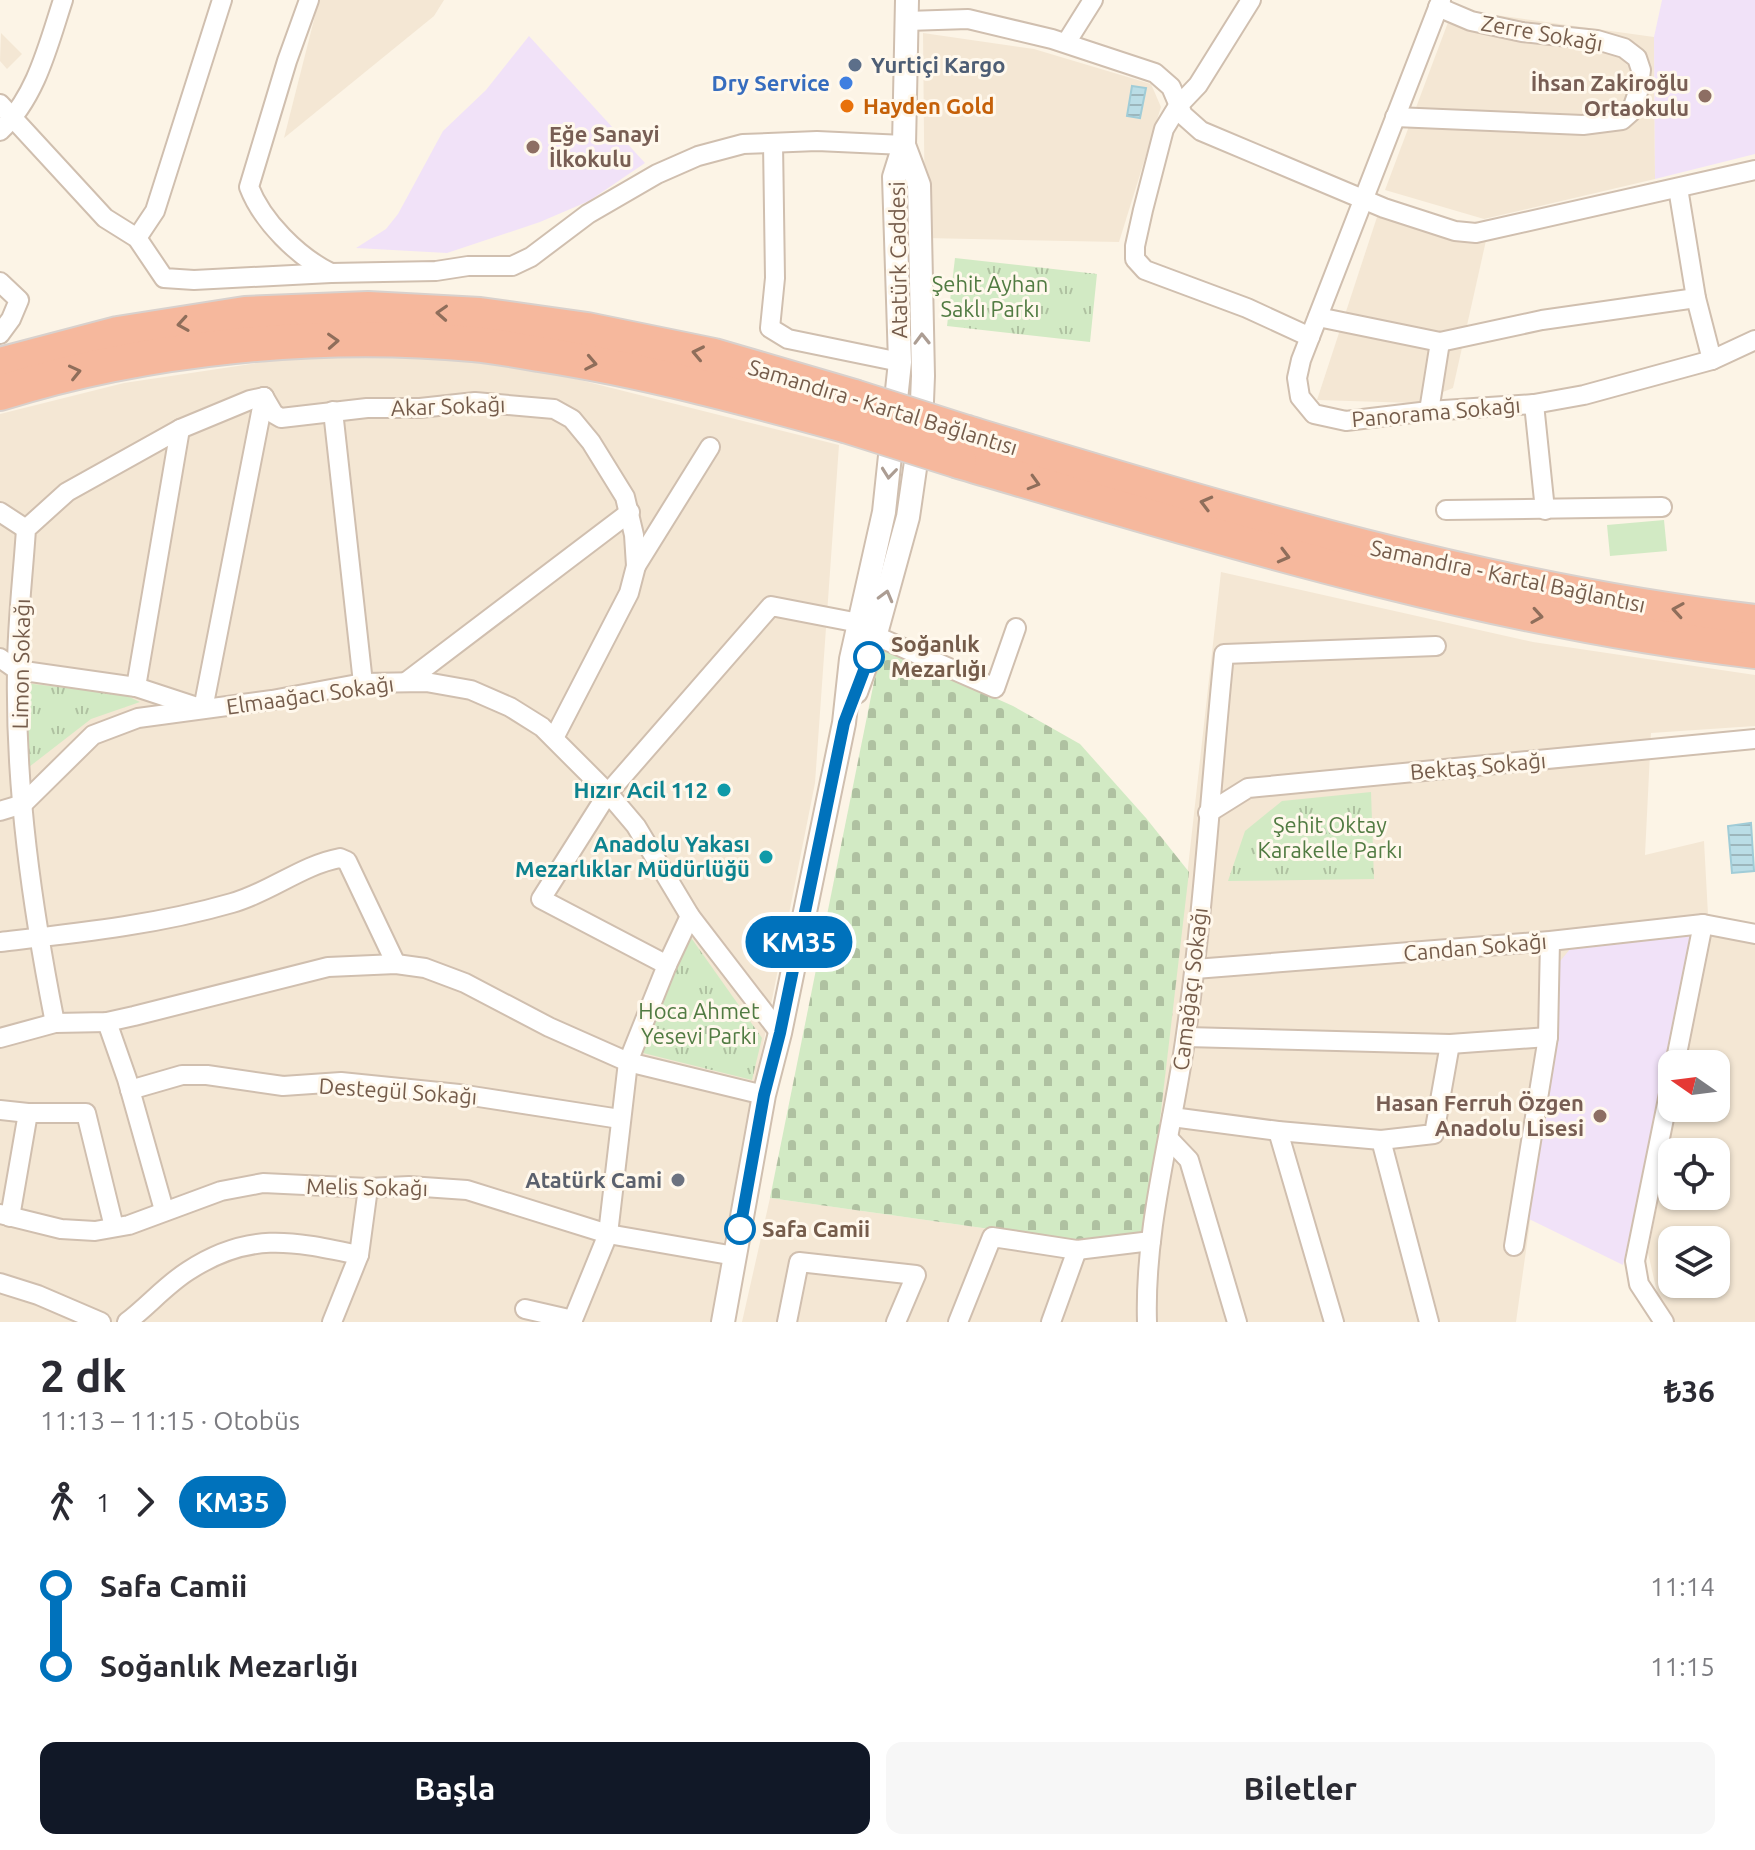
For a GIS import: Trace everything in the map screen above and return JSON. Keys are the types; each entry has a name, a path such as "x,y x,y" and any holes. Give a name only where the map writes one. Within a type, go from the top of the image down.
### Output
{"highway":[{"name":"Samandıra - Kartal Bağlantısı","path":"0,365 118,334 245,314 368,309 480,315 587,330 714,356 850,411 1277,554 1507,611 1755,651"},
{"name":"Samandıra - Kartal Bağlantısı","path":"0,393 61,375 131,360 220,347 357,339 473,344 580,360 850,411"},
{"name":"Samandıra - Kartal Bağlantısı","path":"963,447 1114,477 1390,552 1522,583 1755,622"}],"street":[{"path":"7,124 28,97 63,0"},
{"path":"137,238 155,211 222,0"},
{"path":"309,0 249,187 257,207 318,267 331,273"},
{"path":"1066,43 1093,0"},
{"path":"1251,0 1198,85 1178,106 1164,129 1143,210 1135,259 1145,270 1247,308 1310,337"},
{"name":"Panorama Sokağı","path":"1439,4 1301,360 1297,378 1300,397 1314,414 1346,421 1429,411 1534,404 1584,395 1712,360 1755,340"},
{"name":"Zerre Sokağı","path":"1395,117 1583,125 1622,120 1631,112 1641,70 1637,58 1624,48 1597,40 1522,32 1471,21 1439,4"},
{"path":"0,104 7,124 105,218 137,238 164,278 194,280 512,266 531,257 588,214 657,174 698,156 743,144 817,141 904,145 907,11 968,19 1066,43 1155,73 1171,87 1183,115 1201,131 1363,199 1455,231 1476,233 1755,170"},
{"path":"773,143 775,278 770,328 788,339 900,362"},
{"name":"Atatürk Caddesi","path":"867,629 884,512 900,362 894,177 904,145"},
{"name":"Atatürk Caddesi","path":"723,1322 764,1095 780,1033 844,723 851,659 867,629 908,517 921,427 923,376 919,185 904,145"},
{"path":"1678,188 1696,298 1712,360"},
{"path":"0,282 19,300 0,334"},
{"path":"1318,317 1440,342 1542,320 1696,298"},
{"path":"1429,411 1440,342"},
{"path":"0,512 26,529 67,492 180,429 264,397 203,709 136,687 17,670 0,658"},
{"name":"Akar Sokağı","path":"264,397 274,414 281,418 333,411 420,408 475,402 554,409 572,419 591,442 625,497 630,512 636,566 629,593 554,738"},
{"path":"1534,404 1545,510"},
{"path":"333,411 363,683"},
{"path":"136,687 180,429"},
{"path":"636,566 710,447"},
{"path":"1446,510 1662,507"},
{"path":"406,682 630,512"},
{"name":"Limon Sokağı","path":"26,529 17,670 23,804 38,937 55,1023"},
{"path":"667,965 541,899 608,793 771,606 867,629 995,688 1016,628"},
{"name":"Camağaçı Sokağı","path":"1147,1322 1151,1241 1195,969 1224,654 1436,646"},
{"name":"Elmaağacı Sokağı","path":"0,811 23,804 93,735 138,718 363,683 426,682 471,690 510,707 542,727 608,793 636,826 690,916 780,1033"},
{"name":"Bektaş Sokağı","path":"1208,813 1248,788 1755,739"},
{"path":"0,942 174,918 236,902 340,858 347,861 396,964"},
{"path":"525,1309 572,1321 608,1234 628,1062 690,916"},
{"path":"1678,1050 1703,924"},
{"name":"Candan Sokağı","path":"1195,969 1550,941 1703,924 1755,934"},
{"path":"1514,1246 1548,1037 1550,941"},
{"path":"0,1038 55,1023 107,1022 190,1004 328,967 396,964 425,968 465,983 549,1027 628,1062 764,1095"},
{"path":"107,1022 164,1210"},
{"path":"1186,1037 1450,1044 1548,1037"},
{"path":"1172,1117 1381,1140 1434,1134 1450,1044"},
{"name":"Destegül Sokağı","path":"130,1090 182,1075 207,1075 283,1086 341,1082 459,1094 620,1119"},
{"path":"0,1110 86,1113 114,1227"},
{"path":"5,1215 28,1113"},
{"path":"1663,1122 1635,1261 1639,1284 1664,1322"},
{"path":"1278,1131 1334,1322"},
{"path":"1169,1139 1189,1160 1237,1322"},
{"path":"1381,1140 1429,1322"},
{"name":"Melis Sokağı","path":"5,1215 61,1229 95,1231 129,1225 221,1191 263,1183 368,1188 409,1186 467,1190 608,1234 735,1256"},
{"path":"332,1322 359,1255 368,1188"},
{"path":"958,1322 992,1237 1077,1250 1151,1241"},
{"path":"127,1322 186,1272 236,1246 284,1242 359,1255"},
{"path":"1051,1322 1077,1250"},
{"path":"787,1322 799,1262 916,1275 896,1322"},
{"path":"0,1283 38,1295 101,1322"}],"shaded area":[{"path":"319,0 444,0 434,16 284,138"},
{"name":"İhsan Zakiroğlu Ortaokulu","path":"1662,0 1755,0 1755,154 1655,179 1654,37"},
{"path":"1453,9 1654,37 1655,179 1484,219 1385,190"},
{"path":"1,33 22,54 7,69 0,61"},
{"path":"923,33 1034,49 1151,84 1161,107 1119,242 925,238"},
{"name":"Eğe Sanayi İlkokulu","path":"529,36 645,163 589,201 540,222 447,253 356,248 386,229 398,214 443,131 486,90"},
{"path":"1377,217 1487,236 1453,388 1415,403 1317,400"},
{"path":"364,347 556,374 839,445 815,783 724,1241 712,1322 0,1322 0,414 124,383"},
{"path":"1221,572 1533,642 1755,675 1755,726 1651,733 1645,855 1704,841 1709,933 1755,943 1755,1322 1671,1322 1660,1305 1658,1298 1730,1298 1730,1226 1658,1226 1658,1296 1648,1253 1658,1201 1658,1210 1730,1210 1730,1138 1670,1138 1673,1122 1730,1122 1730,1050 1666,1050 1557,965 1559,1014 1516,1322 742,1322 770,1198 1074,1241 1156,1154"},
{"name":"Hasan Ferruh Özgen Anadolu Lisesi","path":"1694,932 1669,1050 1658,1050 1658,1101 1623,1265 1529,1219 1559,1014 1557,965 1575,943"}],"green space":[{"name":"Şehit Ayhan Saklı Parkı","path":"955,258 1097,274 1090,342 947,326"},
{"path":"1664,520 1667,551 1610,556 1607,525"},
{"name":"Soğanlık Mezarlığı","path":"881,647 1013,706 1080,744 1189,872 1156,1154 1143,1231 1127,1242 1074,1241 770,1198"},
{"path":"25,683 125,695 140,702 91,719 29,767"},
{"name":"Şehit Oktay Karakelle Parkı","path":"1371,792 1374,879 1228,881 1245,831 1282,801"},
{"name":"Hoca Ahmet Yesevi Parkı","path":"687,932 762,1038 752,1080 643,1053"}],"water":[{"path":"1132,86 1146,88 1140,118 1127,116"},
{"path":"1751,823 1754,871 1732,873 1728,826"}],"bus line":[{"name":"KM35","path":"740,1229 764,1095 780,1033 844,723 869,657"}],"place":[{"name":"Yurtiçi Kargo","path":"855,65"},
{"name":"Dry Service","path":"846,83"},
{"name":"İhsan Zakiroğlu Ortaokulu","path":"1705,96"},
{"name":"Hayden Gold","path":"847,106"},
{"name":"Eğe Sanayi İlkokulu","path":"533,147"},
{"name":"Soğanlık Mezarlığı","path":"869,657"},
{"name":"Hızır Acil 112","path":"724,790"},
{"name":"Anadolu Yakası Mezarlıklar Müdürlüğü","path":"766,857"},
{"name":"Hasan Ferruh Özgen Anadolu Lisesi","path":"1600,1116"},
{"name":"Atatürk Cami","path":"678,1180"},
{"name":"Safa Camii","path":"740,1229"}]}
